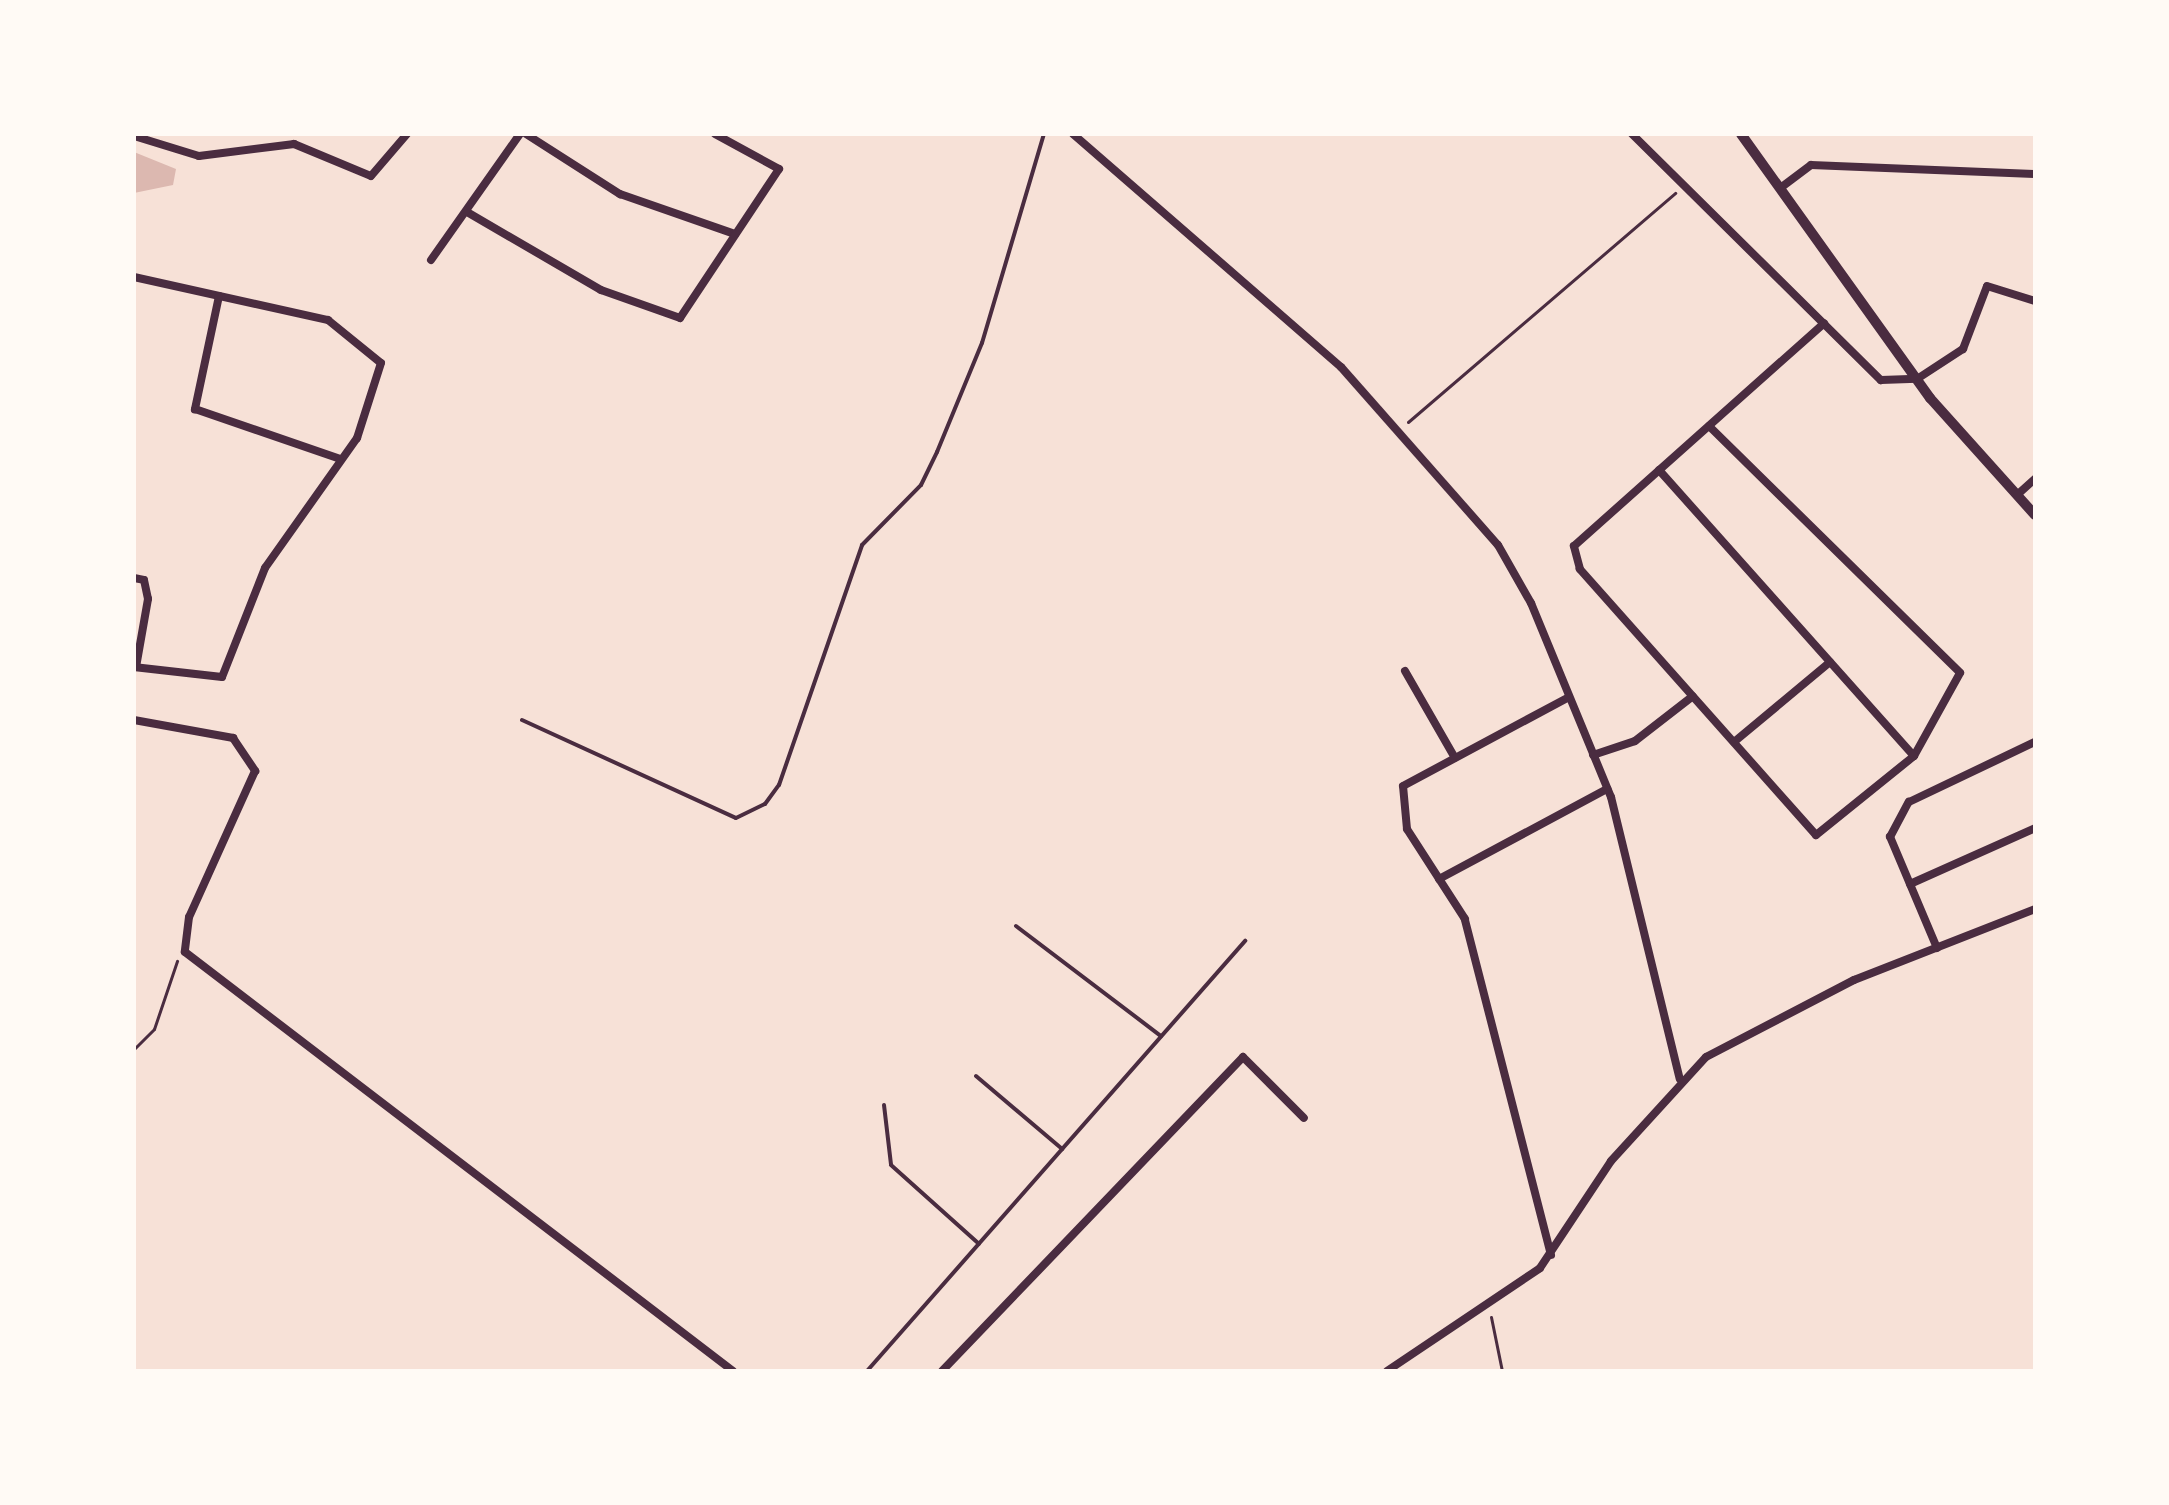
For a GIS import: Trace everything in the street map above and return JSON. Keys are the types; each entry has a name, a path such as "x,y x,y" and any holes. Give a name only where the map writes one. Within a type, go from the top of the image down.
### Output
{"street":[{"path":"134,136 199,156 295,139 371,176 407,134"},
{"path":"431,260 523,134 620,194 735,234"},
{"path":"467,212 565,272 680,318 779,169 715,134"},
{"path":"1073,134 1341,367 1400,430 1498,545 1569,697 1607,789 1680,1079"},
{"path":"1632,134 1881,380 1917,379 1963,349 1987,286 2035,301"},
{"path":"1741,134 1783,186 1917,379 2035,515"},
{"path":"1783,186 1811,165 2035,172"},
{"path":"134,277 328,320 381,363 357,438 265,568 222,677 135,667 148,599 144,580 134,578"},
{"path":"219,296 195,409 340,459"},
{"path":"1709,426 1960,673 1914,756 1816,835 1580,569 1574,546 1824,323"},
{"path":"1659,470 1914,756"},
{"path":"2017,495 2035,479"},
{"path":"1734,742 1830,662"},
{"path":"1405,671 1455,758"},
{"path":"1593,755 1635,741 1693,696"},
{"path":"1551,1255 1465,919 1407,829 1403,786 1569,697"},
{"path":"134,720 233,738 255,771 189,917 185,952 733,1371"},
{"path":"1937,948 1890,837 1909,802 2035,742"},
{"path":"1439,879 1607,789"},
{"path":"1910,884 2035,828"},
{"path":"1387,1371 1489,1306 1551,1255 1611,1161 1680,1079 1772,1018 2035,909"},
{"path":"942,1371 1243,1057 1304,1118"}],"lane":[{"path":"522,720 736,818 765,804 779,785 862,545 921,485 937,452 982,343 1044,134"},
{"path":"1016,926 1161,1036"},
{"path":"867,1371 1245,941"},
{"path":"976,1076 1062,1149"},
{"path":"884,1105 891,1165 979,1244"}],"path":[{"path":"1400,430 1684,186"},
{"path":"134,1049 154,1029 185,952"},
{"path":"1489,1306 1502,1371"}],"shaded area":[{"path":"134,152 176,169 173,185 134,193"}]}
